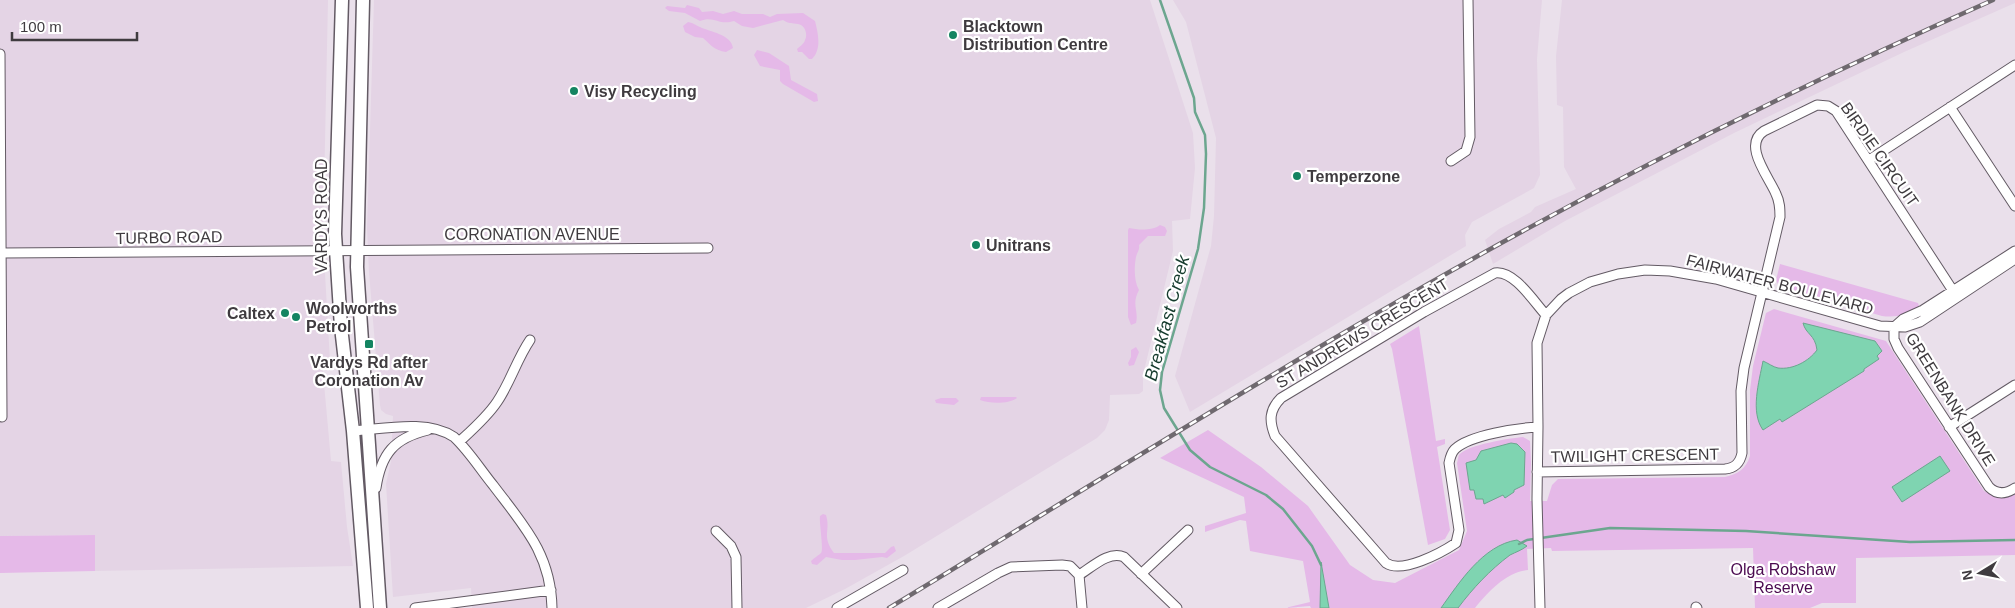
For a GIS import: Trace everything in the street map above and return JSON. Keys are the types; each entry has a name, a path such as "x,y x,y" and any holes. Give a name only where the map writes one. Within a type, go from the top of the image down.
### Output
{"main road":[{"name":"VARDYS ROAD","path":"342,0 336,251 341,327 353,431 367,608"},
{"path":"363,0 357,250 359,320 380,608"},
{"path":"374,608 379,574"}],"street":[{"path":"1451,161 1466,151 1470,137 1468,0"},
{"path":"0,54 2,417"},
{"path":"1869,160 2015,64"},
{"name":"BIRDIE CIRCUIT","path":"1762,292 1780,223 1780,210 1777,195 1756,151 1756,140 1759,134 1815,106 1827,105 1836,110 1955,294"},
{"path":"1950,107 2015,206"},
{"name":"CORONATION AVENUE","path":"336,251 708,248"},
{"name":"TURBO ROAD","path":"2,253 336,251"},
{"path":"1955,294 2015,251"},
{"path":"1894,327 1903,319 1955,294 2015,259"},
{"name":"FAIRWATER BOULEVARD","path":"1540,608 1536,499 1538,427 1537,343 1546,315 1569,293 1585,284 1618,274 1645,270 1670,271 1695,274 1880,326 1894,327"},
{"name":"ST ANDREWS CRESCENT","path":"1538,427 1494,433 1456,447 1449,463 1459,530 1456,543 1418,561 1398,567 1386,563 1275,436 1270,419 1274,405 1281,398 1424,312 1494,273 1503,272 1511,277 1546,315"},
{"name":"TWILIGHT CRESCENT","path":"1537,472 1725,469 1735,466 1741,459 1742,453 1742,379 1762,292"},
{"name":"GREENBANK DRIVE","path":"1894,327 1894,339 1897,346 1992,490 2004,493 2015,488"},
{"path":"459,442 487,415 497,402 522,351 530,340"},
{"path":"1949,426 2015,385"},
{"path":"353,431 419,427 435,428 447,433 459,442 534,540 546,565 552,608"},
{"path":"374,508 377,476 385,456 404,438 435,428"},
{"path":"1141,574 1188,530"},
{"path":"716,531 731,546 736,557 737,608"},
{"path":"1079,575 1109,557 1118,555 1124,557 1177,608"},
{"path":"938,608 1011,567 1062,565 1070,566 1079,575 1082,608"},
{"path":"836,608 904,570"},
{"path":"418,607 551,590"}],"shaded area":[{"path":"0,0 328,0 323,238 330,361 322,361 331,461 341,462 353,566 95,571 95,535 0,536"},
{"path":"374,0 1150,0 1193,133 1195,168 1190,219 1172,221 1173,251 1143,375 1143,391 1139,394 1110,395 1109,420 1105,430 1097,438 904,556 806,608 472,608 471,588 393,597 386,484 391,461 393,416 381,410 380,405 367,228"},
{"path":"1173,0 1542,0 1537,59 1540,175 1534,188 1472,222 1465,235 1466,246 1190,412 1175,376 1211,246 1214,216 1216,138 1186,22"},
{"path":"1562,0 2015,0 2015,3 1904,52 1734,133 1565,221 1493,264 1485,240 1499,229 1531,212 1535,207 1576,189 1564,167 1563,107 1557,105 1556,56"},
{"path":"1803,323 1875,341 1882,351 1877,356 1879,359 1864,369 1864,371 1782,422 1780,419 1763,430 1759,423 1756,406 1763,361 1774,367 1789,368 1800,364 1814,354 1817,350 1816,345"},
{"path":"1511,443 1517,444 1525,452 1524,485 1514,490 1505,498 1503,495 1484,504 1483,499 1476,499 1474,490 1470,490 1466,463 1476,460 1481,451"},
{"path":"1940,456 1950,471 1902,502 1892,487"},
{"path":"1517,540 1527,546 1510,555 1496,567 1476,586 1458,608 1441,608 1473,566 1483,557 1505,543"},
{"path":"1321,562 1329,608 1320,608"}],"green space":[{"path":"687,5 699,8 702,12 713,11 723,14 734,11 742,14 763,14 770,17 777,14 803,13 815,21 818,41 817,51 812,59 809,59 802,52 798,52 797,49 804,43 806,35 804,28 798,24 783,20 753,28 742,26 734,21 724,22 705,19 700,21 685,13 669,11 665,8 667,6 685,8"},
{"path":"688,22 719,34 731,43 733,48 726,52 719,50 703,38 695,37 685,32 683,26"},
{"path":"757,50 769,53 789,66 791,80 817,94 818,101 814,102 783,84 780,81 780,70 760,66 754,55"},
{"path":"1160,225 1165,227 1167,231 1165,236 1148,236 1139,245 1135,269 1139,290 1135,304 1137,318 1136,323 1131,325 1128,317 1128,230 1129,228 1149,229"},
{"path":"1780,264 1918,303 1920,309 1897,316 1882,316 1779,286 1776,280"},
{"name":"Olga Robshaw Reserve","path":"1774,309 1886,341 1984,491 2000,497 2015,494 2015,555 1856,558 1856,603 1822,603 1810,608 1755,608 1753,548 1552,551 1551,548 1527,549 1528,570 1512,575 1498,584 1475,608 1311,608 1310,606 1285,608 1310,602 1303,561 1250,551 1246,521 1240,520 1205,532 1205,526 1246,513 1244,497 1160,458 1208,430 1261,467 1308,506 1350,565 1373,580 1395,583 1459,550 1467,531 1457,463 1459,455 1463,451 1479,445 1523,437 1530,441 1530,501 1547,501 1552,485 1558,479 1725,477 1741,470 1750,456 1750,390 1753,366 1766,313"},
{"path":"1419,326 1436,441 1445,439 1445,444 1437,447 1450,530 1445,539 1428,545 1390,344"},
{"path":"1136,347 1139,352 1134,365 1129,366 1131,350"},
{"path":"981,397 1017,398 994,403 980,400"},
{"path":"956,398 959,401 954,405 936,403 935,400"},
{"path":"826,515 828,542 834,553 885,553 894,546 896,551 887,558 842,560 826,557 817,565 812,564 811,561 822,551 820,516"},
{"path":"95,535 95,571 0,573 0,536"}],"waterway":[{"name":"Breakfast Creek","path":"1160,0 1194,98 1195,112 1205,135 1206,154 1204,208 1198,249 1162,372 1160,390 1164,408 1190,450 1210,467 1266,495 1283,509 1312,546 1321,565"},
{"path":"1519,544 1527,540 1610,528 1746,531 1910,542 2015,540"}],"railway":[{"path":"889,608 1328,342 1539,222 1732,122 1993,0"}],"place":[{"name":"Blacktown Distribution Centre","path":"953,35"},
{"name":"Visy Recycling","path":"574,91"},
{"name":"Temperzone","path":"1297,176"},
{"name":"Unitrans","path":"976,245"},
{"name":"Caltex","path":"285,313"},
{"name":"Woolworths Petrol","path":"296,317"},
{"name":"Vardys Rd after Coronation Av","path":"369,344"}]}
